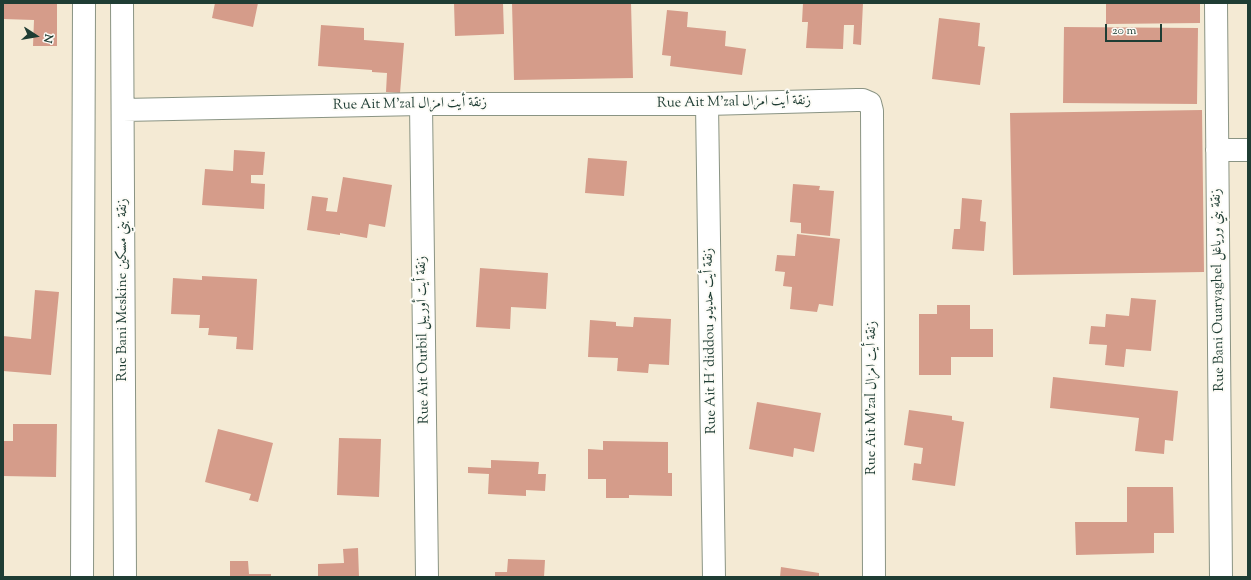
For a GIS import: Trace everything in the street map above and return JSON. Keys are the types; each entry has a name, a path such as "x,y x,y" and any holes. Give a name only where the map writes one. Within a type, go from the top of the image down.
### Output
{"street":[{"path":"82,577 84,3"},
{"name":"Rue Bani Meskine زنقة بني مسكين","path":"122,3 125,577"},
{"name":"Rue Bani Ouaryaghel زنقة بني ورياغل","path":"1216,3 1221,577"},
{"name":"Rue Ait M'zal زنقة أيت امزال","path":"123,110 421,104 707,104 857,100 870,103 872,107 874,577"},
{"name":"Rue Ait Ourbil زنقة أيت أوريبل","path":"421,104 427,577"},
{"name":"Rue Ait H´diddou زنقة أيت حديدو","path":"707,104 714,577"},
{"path":"1217,150 1248,150"}],"building":[{"path":"3,3 57,3 57,46 33,46 34,20 3,19"},
{"path":"215,3 258,3 253,27 212,18"},
{"path":"454,3 503,3 504,34 455,36"},
{"path":"512,3 631,3 633,78 514,80"},
{"path":"803,3 863,3 861,45 853,44 854,25 844,25 843,49 806,48 808,22 802,22"},
{"path":"1106,3 1200,3 1200,23 1106,24"},
{"path":"667,10 688,12 687,27 726,31 725,46 746,49 742,75 670,66 671,56 662,55"},
{"path":"939,18 980,23 978,46 985,47 980,85 932,79"},
{"path":"321,25 364,28 364,40 404,43 400,93 386,92 387,73 372,72 372,70 318,66"},
{"path":"1064,27 1198,28 1197,104 1063,103"},
{"path":"1202,110 1204,272 1013,275 1010,113"},
{"path":"234,150 265,152 263,175 251,175 251,183 265,184 264,209 202,205 205,169 233,171"},
{"path":"588,158 627,161 624,196 585,193"},
{"path":"343,177 392,185 385,227 369,224 367,238 340,233 340,235 307,230 312,196 328,198 326,211 337,212"},
{"path":"793,184 820,186 819,190 834,191 830,236 801,233 801,223 790,222"},
{"path":"962,198 982,200 980,221 986,222 984,251 952,249 954,229 960,229"},
{"path":"797,234 840,239 833,306 819,304 817,312 790,309 792,287 783,286 785,272 775,271 777,255 795,256"},
{"path":"480,268 548,273 546,309 511,307 510,329 476,327"},
{"path":"202,276 257,279 253,350 236,349 237,337 208,335 209,328 199,328 200,315 171,314 173,278 202,280"},
{"path":"35,290 59,292 51,375 3,371 3,336 31,339"},
{"path":"1131,298 1156,300 1151,351 1126,349 1124,367 1105,365 1107,345 1089,344 1091,326 1105,327 1106,314 1129,316"},
{"path":"937,305 970,305 970,329 993,329 993,357 951,357 951,375 919,375 919,314 937,314"},
{"path":"634,317 671,319 669,365 649,364 648,373 617,371 618,358 588,357 590,320 616,322 616,326 633,327"},
{"path":"1053,377 1178,391 1173,441 1165,440 1164,454 1135,451 1139,418 1050,408"},
{"path":"757,402 821,413 814,452 794,448 793,457 749,449"},
{"path":"909,410 952,416 952,420 964,422 955,486 912,480 914,463 921,464 923,448 904,445"},
{"path":"13,424 57,424 56,477 3,476 4,441 13,441"},
{"path":"218,429 273,443 258,502 249,500 251,494 205,482"},
{"path":"339,438 381,439 379,497 337,495"},
{"path":"603,441 668,442 668,473 672,473 672,496 629,495 629,498 606,498 606,479 588,479 588,449 603,450"},
{"path":"491,460 539,462 538,474 546,474 545,491 526,490 526,496 488,494 489,474 468,473 468,467 491,468"},
{"path":"1127,487 1173,487 1174,533 1154,533 1154,553 1076,555 1075,522 1127,522"},
{"path":"358,548 359,577 318,577 318,564 344,563 343,549"},
{"path":"508,559 545,560 544,577 495,577 495,572 507,572"},
{"path":"230,561 248,561 249,574 271,574 271,577 230,577"},
{"path":"781,567 819,573 819,577 780,577"}]}
